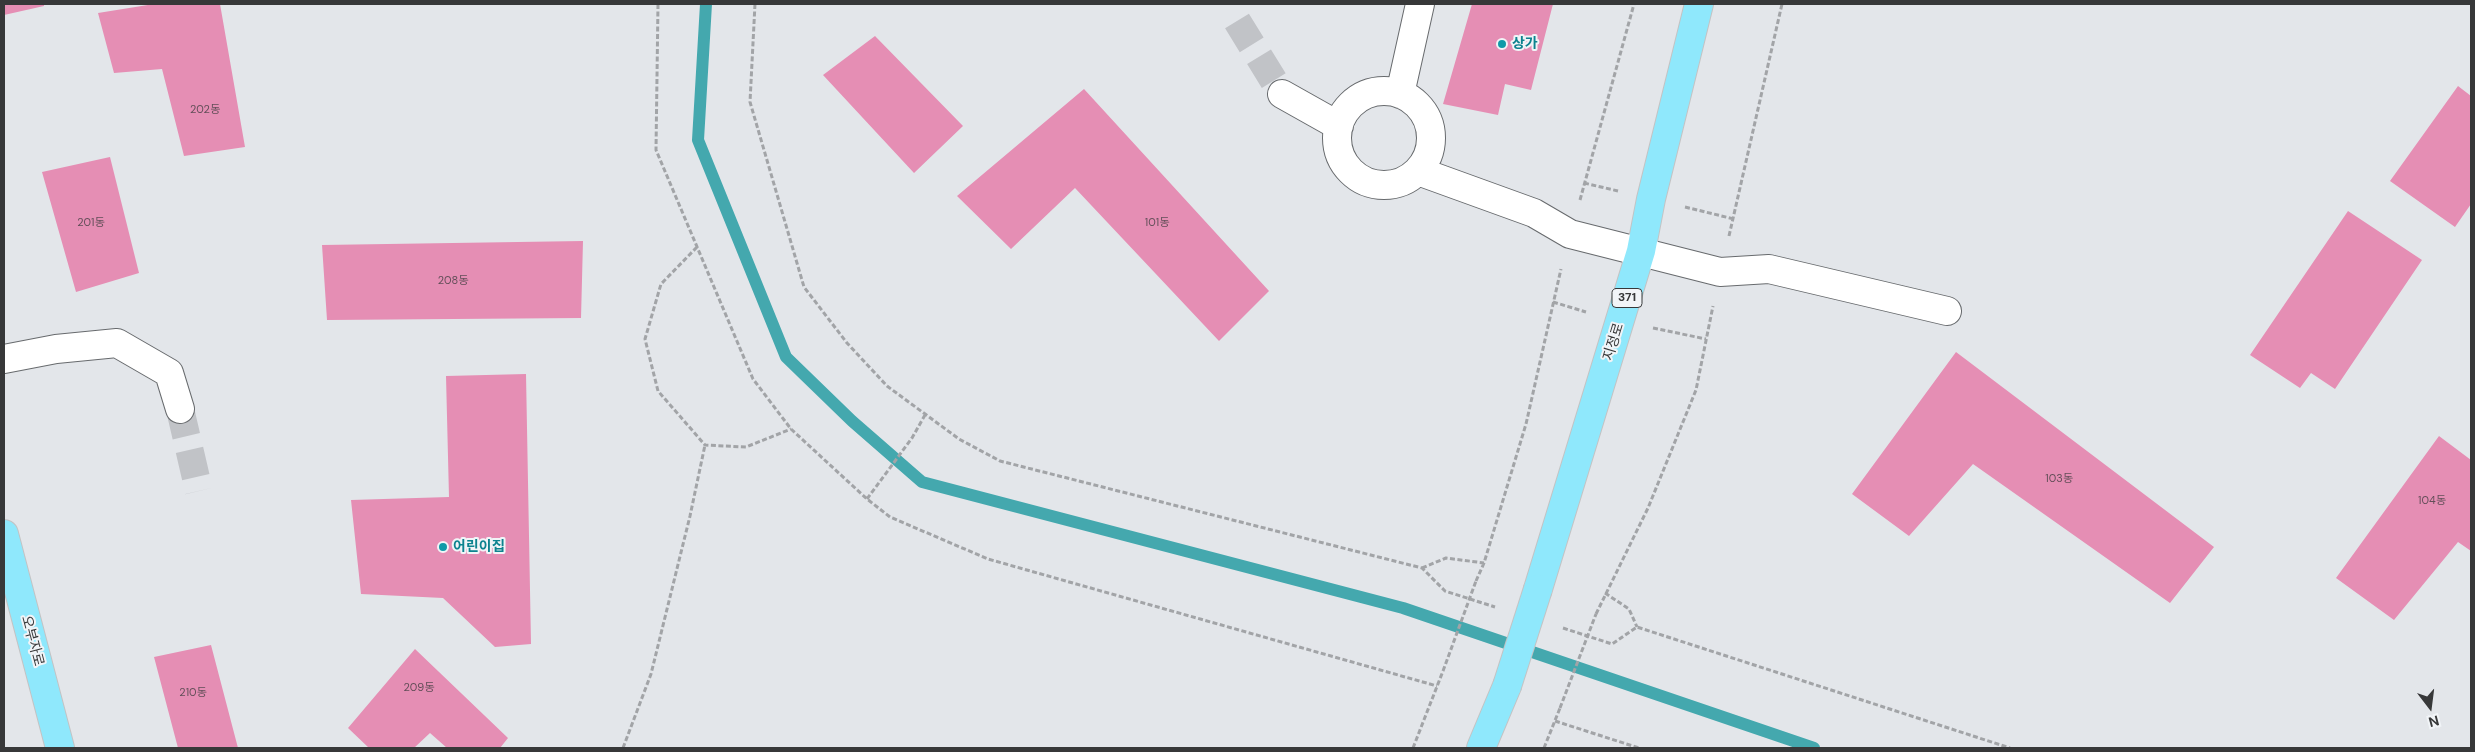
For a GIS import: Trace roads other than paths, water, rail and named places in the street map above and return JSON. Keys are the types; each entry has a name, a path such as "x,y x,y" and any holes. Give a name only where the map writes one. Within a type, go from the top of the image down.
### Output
{"main road":[{"name":"지정로","path":"1481,748 1508,686 1641,251 1651,199 1700,4"},
{"name":"오부자로","path":"4,534 60,748"}],"lane":[{"path":"1400,94 1420,4"},
{"path":"1385,91 1400,94 1414,102 1424,113 1430,128 1431,143 1427,158 1418,171 1405,180 1391,184 1375,184 1361,179 1349,169 1341,156 1338,141 1339,126 1345,112 1356,101 1369,94 1385,91"},
{"path":"1282,94 1339,126"},
{"path":"1418,171 1534,213 1570,234 1720,272 1769,269 1947,311"},
{"path":"4,359 56,349 117,343 168,372 180,409"}],"waterway":[{"path":"706,4 698,140 786,357 852,421 922,482 1403,608 1814,748"}],"tunnel":[{"path":"1237,21 1282,94"},
{"path":"180,409 199,491"}],"place":[{"name":"상가","path":"1502,44"},
{"name":"어린이집","path":"443,547"}]}
